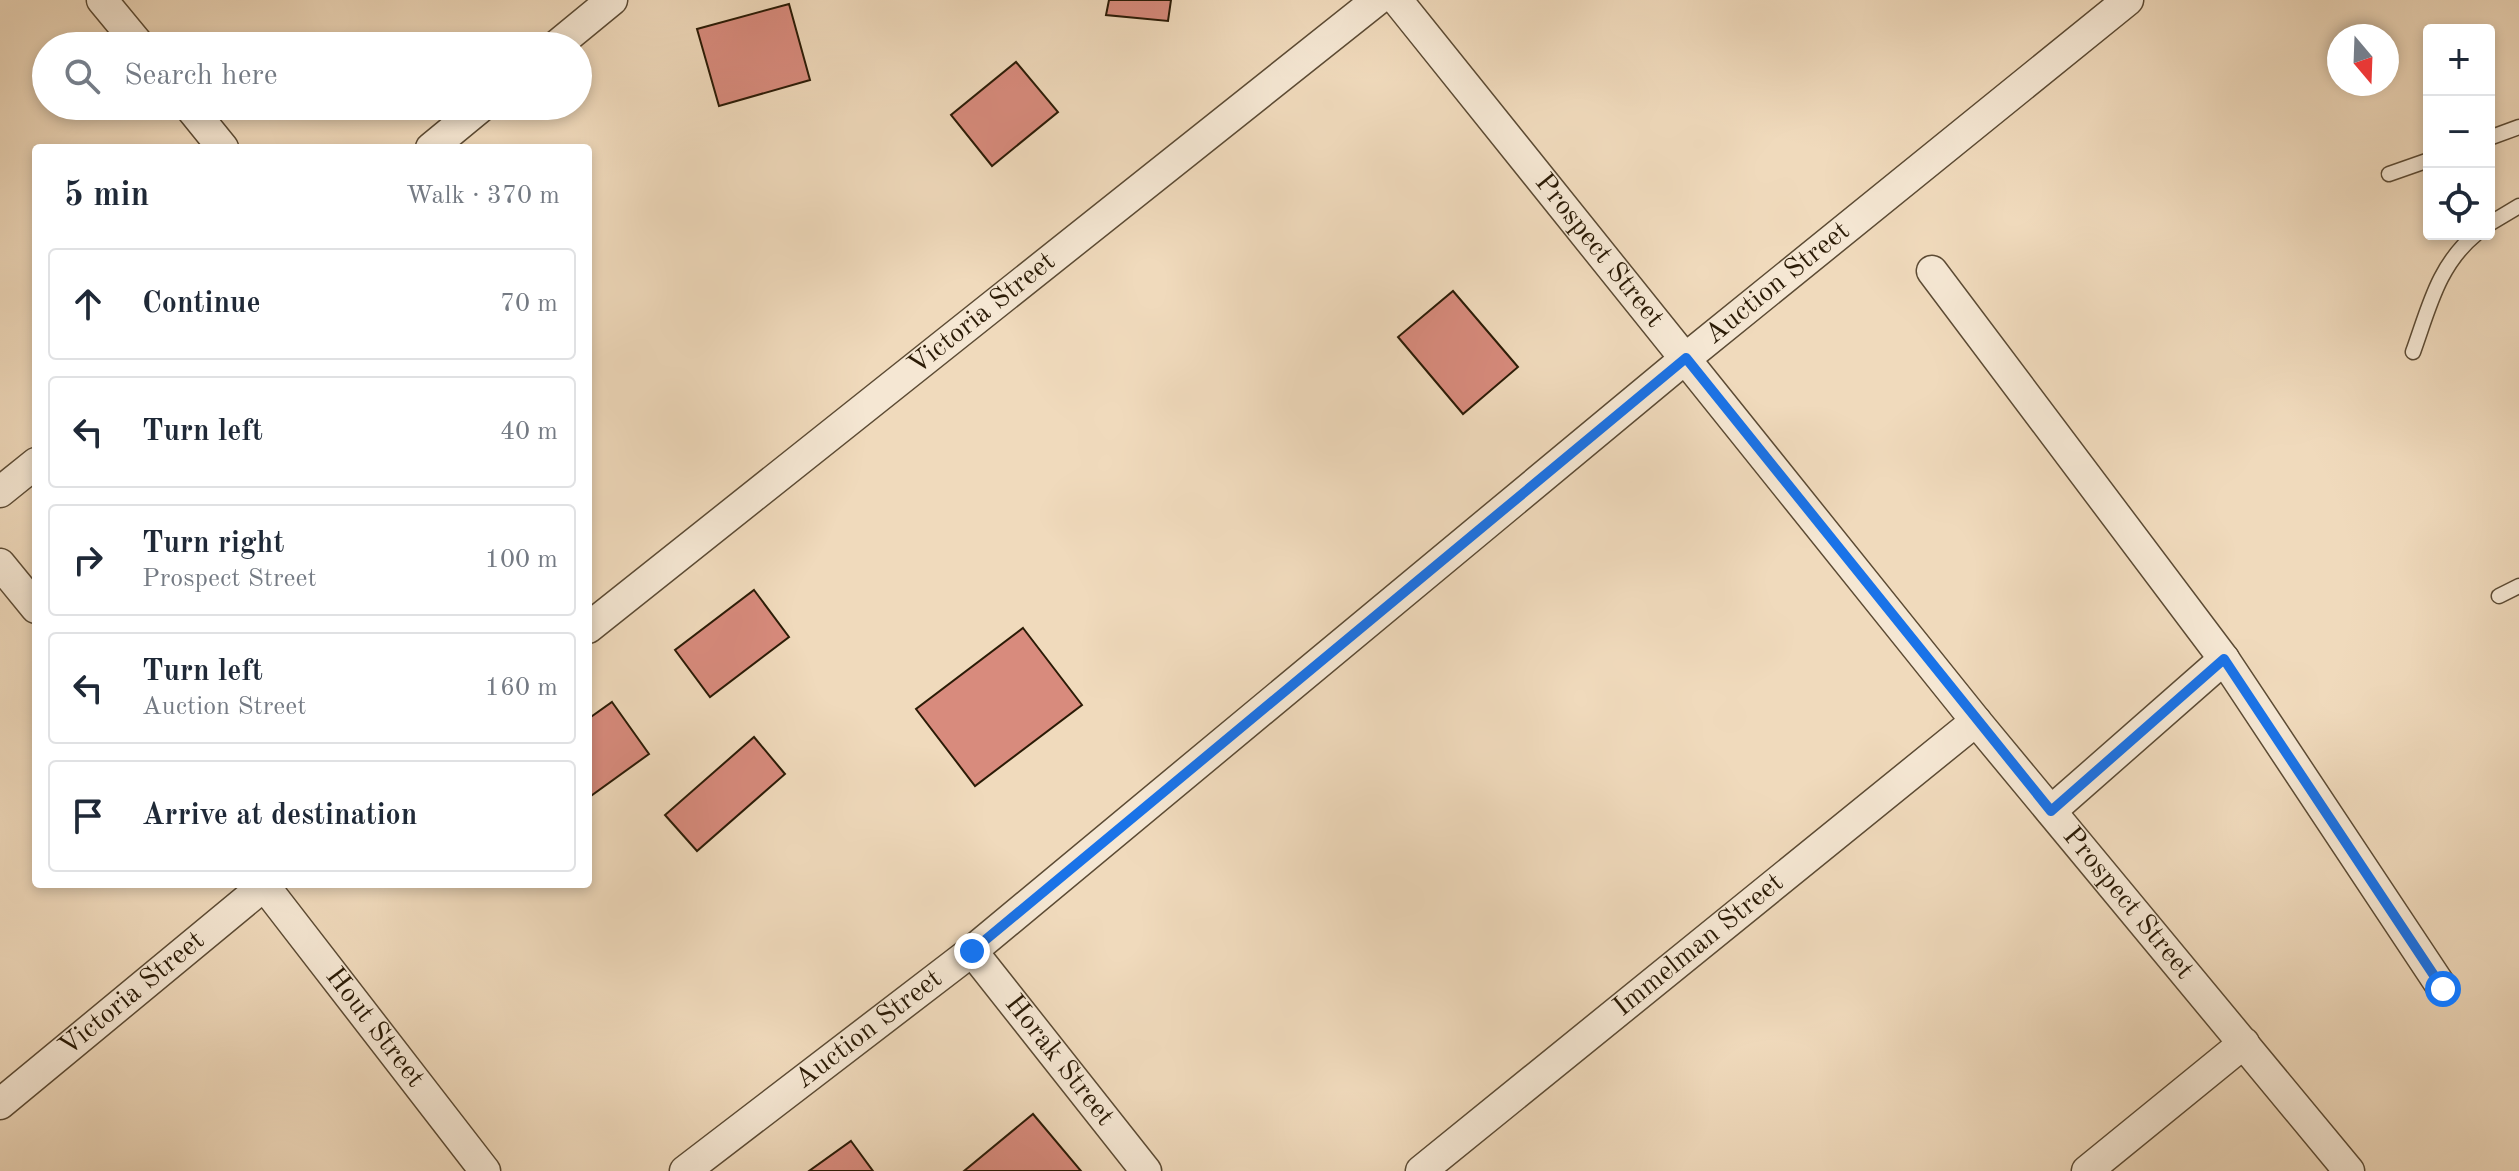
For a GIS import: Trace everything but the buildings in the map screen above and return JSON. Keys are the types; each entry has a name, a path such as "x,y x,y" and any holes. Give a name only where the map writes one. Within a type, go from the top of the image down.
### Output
{"street":[{"path":"102,0 128,32"},
{"path":"573,32 612,0"},
{"name":"Victoria Street","path":"592,625 1377,0"},
{"name":"Prospect Street","path":"1397,0 1976,721 2349,1171"},
{"name":"Auction Street","path":"685,1171 972,951 1686,358 2128,0"},
{"path":"200,120 220,144"},
{"path":"436,144 465,120"},
{"path":"1932,271 2224,659 2443,989"},
{"path":"0,492 32,466"},
{"path":"0,564 32,603"},
{"path":"2051,811 2224,659"},
{"name":"Immelman Street","path":"1421,1171 1976,721"},
{"name":"Victoria Street","path":"0,1104 260,888"},
{"name":"Hout Street","path":"268,888 485,1171"},
{"name":"Horak Street","path":"972,951 1146,1171"},
{"path":"2087,1171 2244,1043"}],"lane":[{"path":"2495,136 2519,127"},
{"path":"2389,174 2423,162"},
{"path":"2495,220 2519,206"},
{"path":"2413,352 2437,280 2469,240"},
{"path":"2499,596 2519,586"}],"route":[{"path":"972,951 1686,358 2051,811 2224,659 2443,989"}]}
